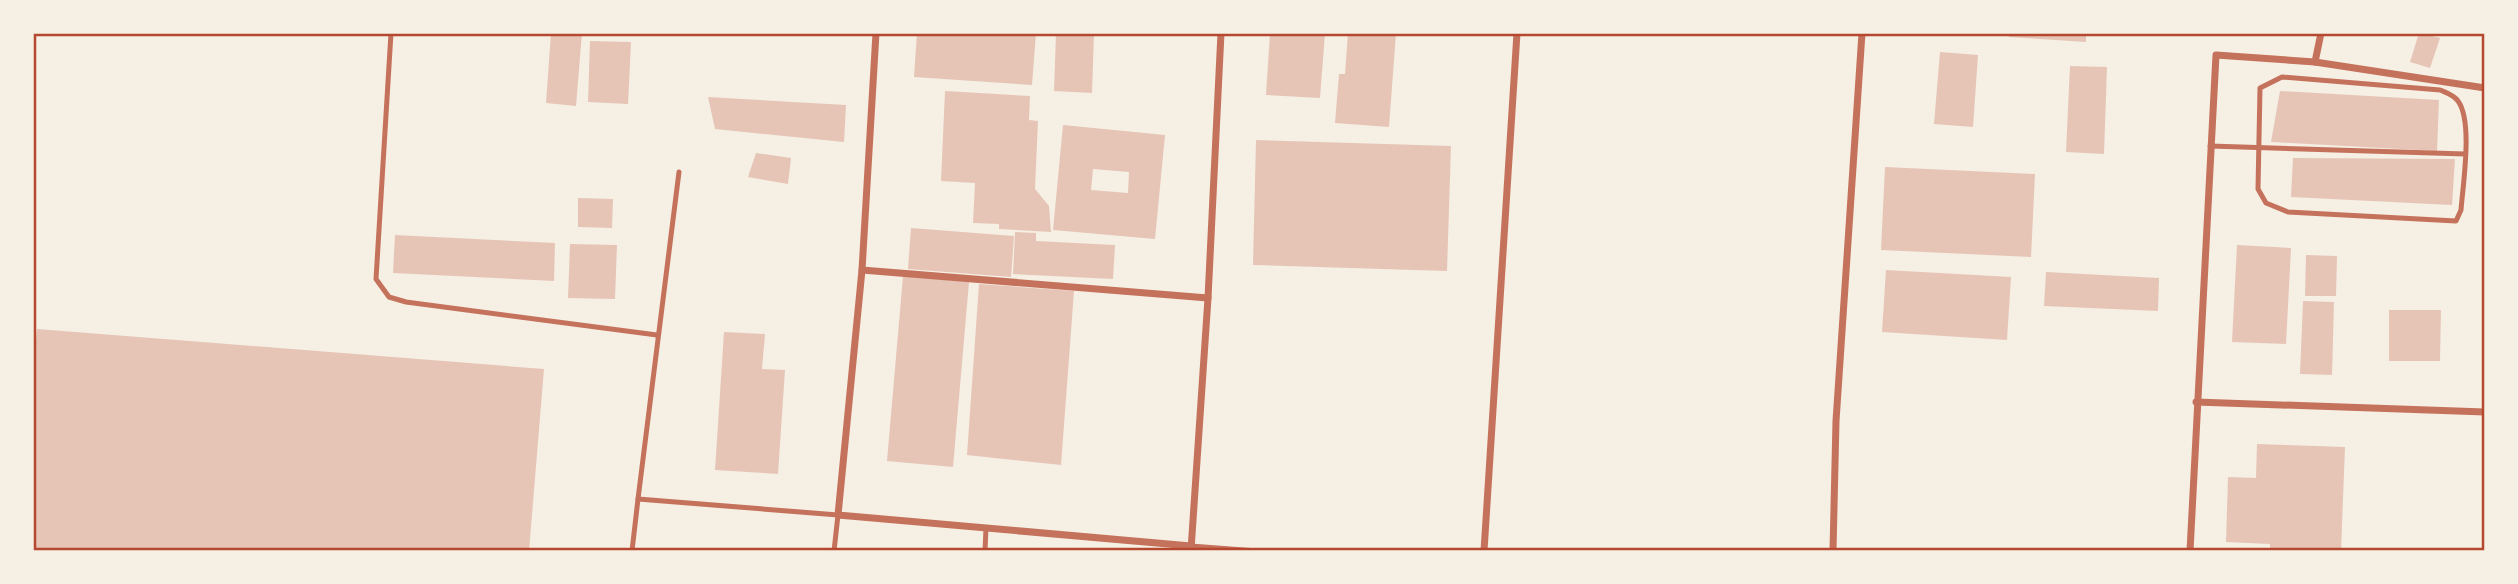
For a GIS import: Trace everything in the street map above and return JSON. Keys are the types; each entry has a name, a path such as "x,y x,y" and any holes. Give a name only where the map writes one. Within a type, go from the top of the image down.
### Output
{"street":[{"path":"876,33 862,270 838,515 1191,548 1208,298 1221,33"},
{"path":"1485,551 1517,33"},
{"path":"1833,551 1836,421 1862,33"},
{"path":"2315,62 2322,33"},
{"path":"2190,551 2216,55 2315,62 2485,88"},
{"path":"862,270 1208,298"},
{"path":"2196,402 2485,412"}],"lane":[{"path":"391,33 376,279 389,297 406,302 657,335"},
{"path":"2281,77 2440,90 2456,97 2462,107 2465,155 2461,210 2456,221 2445,222 2276,209 2266,203 2258,189 2259,147 2260,88 2281,77"},
{"path":"2210,146 2465,155"},
{"path":"632,551 679,172"},
{"path":"638,499 838,515 834,551"},
{"path":"985,551 986,528"},
{"path":"1191,548 1257,551"}],"building":[{"path":"551,33 582,33 576,106 546,103"},
{"path":"917,33 1036,33 1032,85 914,77"},
{"path":"1056,33 1094,33 1092,93 1054,91"},
{"path":"1270,33 1325,33 1320,98 1266,95"},
{"path":"1348,33 1396,33 1389,127 1335,123 1339,74 1345,74"},
{"path":"2009,33 2086,33 2086,42 2009,37"},
{"path":"2419,33 2440,38 2430,68 2410,62"},
{"path":"590,41 631,42 628,104 588,102"},
{"path":"1940,52 1978,55 1973,127 1934,124"},
{"path":"2070,66 2107,67 2104,154 2066,152"},
{"path":"945,91 1030,96 1029,120 1038,121 1035,189 1049,206 1051,232 999,229 999,224 973,223 975,183 941,181"},
{"path":"2280,91 2439,100 2437,151 2271,142"},
{"path":"708,97 846,105 844,142 715,129"},
{"path":"1063,125 1165,135 1155,239 1053,230","holes":["1093,169 1129,172 1128,193 1091,190"]},
{"path":"1256,140 1451,146 1447,271 1253,265"},
{"path":"756,153 791,158 788,184 748,177"},
{"path":"2293,158 2455,159 2452,205 2291,197"},
{"path":"1885,167 2035,174 2031,257 1881,250"},
{"path":"578,198 613,199 612,228 578,227"},
{"path":"911,228 1014,236 1011,277 908,269"},
{"path":"1015,232 1036,233 1036,241 1115,245 1113,279 1013,274"},
{"path":"395,235 555,243 554,281 393,273"},
{"path":"570,244 617,245 615,299 568,298"},
{"path":"2237,245 2291,248 2286,344 2232,342"},
{"path":"2306,255 2337,256 2336,296 2305,296"},
{"path":"1886,270 2011,277 2007,340 1882,332"},
{"path":"2046,272 2159,278 2158,311 2044,306"},
{"path":"903,276 969,282 953,467 887,461"},
{"path":"979,284 1074,291 1061,465 967,455"},
{"path":"2303,301 2334,302 2332,375 2300,374"},
{"path":"2389,310 2441,310 2440,361 2389,361"},
{"path":"37,329 544,369 529,551 33,551 33,374"},
{"path":"724,332 765,334 762,369 785,370 778,474 715,470"},
{"path":"2257,444 2345,447 2341,551 2270,551 2270,544 2226,542 2228,477 2256,478"}]}
